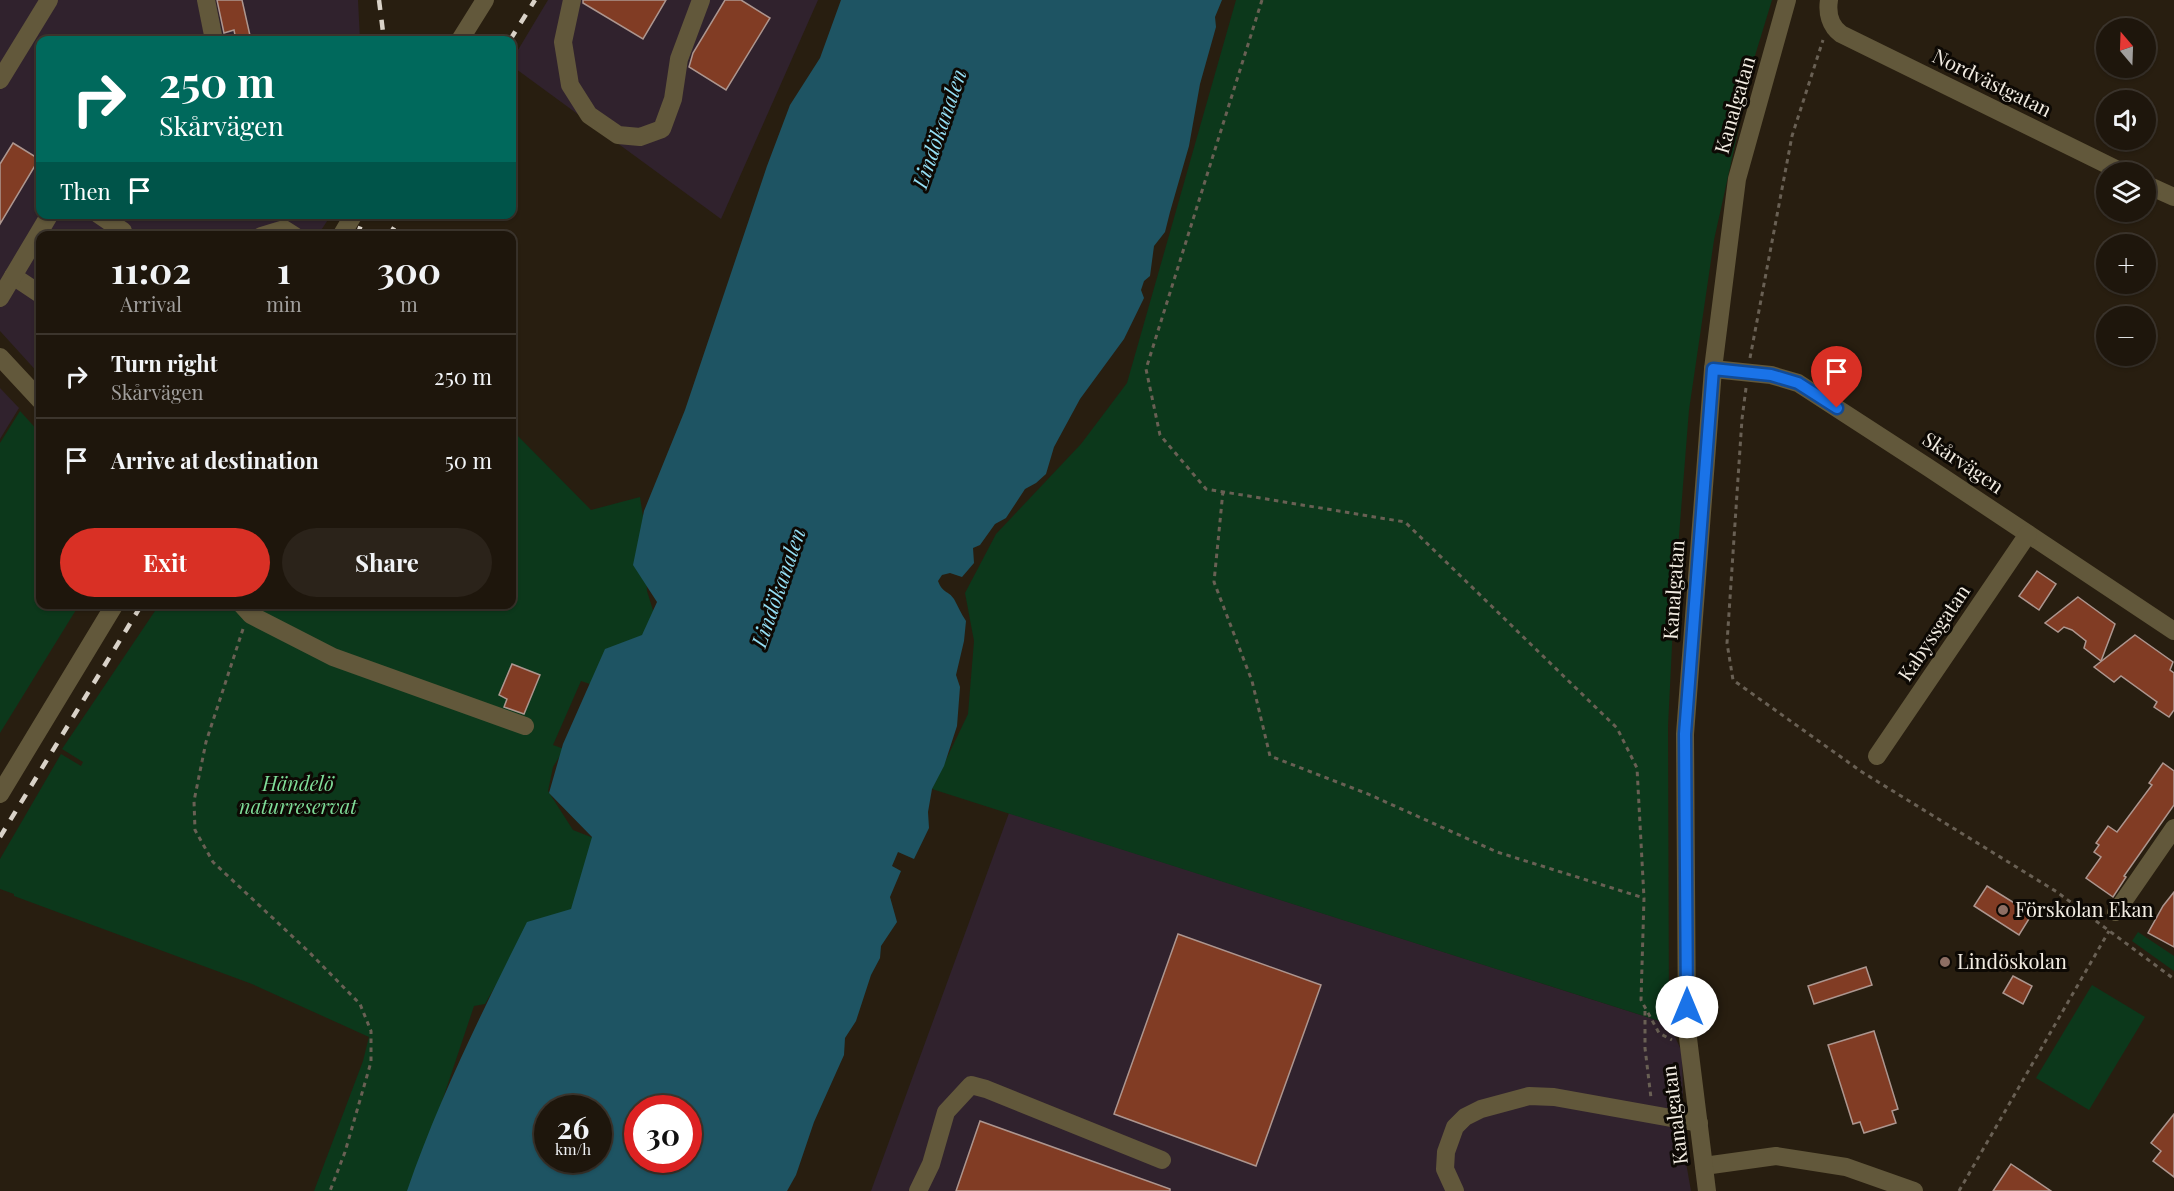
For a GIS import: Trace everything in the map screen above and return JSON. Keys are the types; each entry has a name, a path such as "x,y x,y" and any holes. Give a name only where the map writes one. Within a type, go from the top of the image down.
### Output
{"street":[{"path":"2,72 50,0"},
{"path":"206,0 213,36"},
{"path":"462,36 485,0"},
{"path":"572,0 563,42 570,85 589,115 618,135 640,137 662,129 673,99 679,58 701,0"},
{"name":"Kanalgatan","path":"1707,1191 1687,1030 1685,734 1713,369 1737,179 1787,0"},
{"path":"1829,0 1827,10 1836,27"},
{"name":"Nordvästgatan","path":"1836,27 2102,162"},
{"path":"2156,188 2174,197"},
{"path":"105,219 123,231"},
{"path":"0,298 36,242"},
{"path":"13,276 36,291"},
{"path":"0,357 36,396"},
{"name":"Skårvägen","path":"1713,369 1771,375 1798,383 2174,631"},
{"name":"Kabyssgatan","path":"1877,756 2028,534"},
{"path":"0,794 112,609"},
{"path":"246,610 333,657 525,726"},
{"path":"2116,912 2174,828"},
{"path":"918,1191 931,1164 946,1112 963,1097 971,1085 1162,1160"},
{"path":"1455,1191 1445,1169 1446,1152 1455,1127 1481,1109 1529,1096 1554,1097 1699,1123"},
{"path":"1704,1166 1776,1156 1846,1167 1914,1191"}],"path":[{"path":"1262,0 1146,369 1160,435 1206,489 1405,522 1617,728 1637,768 1644,898 1641,1000 1659,1033 1689,1049"},
{"path":"1836,27 1792,136 1751,342 1742,419 1727,642 1733,680 1862,772 2057,892 2174,979"},
{"path":"1223,491 1214,582 1252,681 1270,756 1368,794 1497,852 1644,898"},
{"path":"246,610 206,742 194,801 195,830 213,862 309,952 360,1004 371,1030 371,1062 345,1152 330,1191"},
{"path":"1959,1191 2109,930"},
{"path":"1645,1008 1646,1048 1653,1114"}],"shaded area":[{"path":"0,0 358,0 360,36 36,36 36,219 328,219 321,231 36,231 36,371 0,331"},
{"path":"548,0 818,0 721,219 516,69 516,53"},
{"path":"0,388 19,408 0,439"},
{"path":"1009,813 1669,1024 1682,1052 1684,1151 1691,1191 871,1191"}],"green space":[{"path":"1236,0 1772,0 1754,59 1714,240 1689,410 1675,586 1668,726 1669,1024 932,789 968,714 974,641 965,593 996,534 1081,444 1127,383"},
{"path":"20,411 36,429 36,609 77,609 0,733 0,443"},
{"name":"Händelö naturreservat","path":"516,434 591,510 640,497 645,529 647,591 657,623 590,684 581,681 553,745 564,749 553,767 548,791 573,830 596,839 569,917 529,928 485,1004 474,1006 412,1191 314,1191 363,1061 369,1037 252,984 0,889 0,859 61,754 81,766 83,762 62,749 156,609 516,609"},
{"path":"2138,932 2174,956 2174,971 2132,941"},
{"path":"2092,985 2145,1017 2089,1110 2036,1078"}],"water":[{"name":"Lindökanalen","path":"841,0 1222,0 1215,17 1216,27 1200,84 1189,146 1165,232 1154,246 1150,276 1144,281 1141,290 1144,298 1124,339 1080,399 1054,447 1046,474 1025,489 1006,518 995,524 980,545 973,548 974,563 962,577 950,573 942,575 938,581 954,599 966,621 956,675 960,687 957,726 944,766 932,789 928,812 929,828 914,859 898,852 892,866 901,871 890,897 897,922 881,946 880,958 871,975 856,1021 845,1038 844,1055 814,1122 796,1175 787,1191 407,1191 447,1088 527,922 571,909 592,837 549,793 563,744 605,649 642,635 657,602 633,565 644,511 685,410 767,166 790,105 820,58"}],"building":[{"path":"217,0 242,0 250,36 235,36 234,30 224,33"},
{"path":"583,0 666,0 643,39 583,3"},
{"path":"725,0 741,0 770,18 726,90 689,67 693,53"},
{"path":"13,143 36,157 36,164 0,224 0,164"},
{"path":"2037,571 2056,584 2039,610 2019,596"},
{"path":"2078,597 2115,624 2101,661 2084,648 2086,641 2072,630 2064,627 2058,632 2045,623"},
{"path":"2135,635 2173,662 2170,670 2174,673 2174,710 2169,717 2154,707 2157,702 2121,676 2114,682 2094,667"},
{"path":"512,664 540,675 524,714 504,707 507,699 499,695"},
{"path":"2163,763 2174,771 2174,805 2124,876 2126,877 2113,897 2086,878 2101,857 2094,852 2099,845 2096,843 2108,826 2117,832 2152,785 2149,783"},
{"name":"Förskolan Ekan","path":"1987,886 2032,914 2019,935 1974,906"},
{"path":"2174,892 2174,947 2148,933"},
{"path":"1178,934 1321,985 1256,1166 1114,1114"},
{"path":"1866,967 1872,985 1814,1004 1808,986"},
{"path":"2013,976 2032,986 2023,1004 2003,993"},
{"path":"1874,1031 1898,1109 1892,1111 1896,1123 1864,1133 1860,1122 1853,1124 1828,1045"},
{"path":"2174,1114 2174,1177 2153,1161 2161,1151 2151,1143"},
{"path":"980,1121 1170,1189 1170,1191 956,1191"},
{"path":"2011,1164 2051,1191 1993,1191"}],"railway":[{"path":"379,0 384,36"},
{"path":"512,36 535,0"},
{"path":"359,231 363,219"},
{"path":"392,231 399,219"},
{"path":"0,837 139,609"}],"place":[{"name":"Förskolan Ekan","path":"2003,910"},
{"name":"Lindöskolan","path":"1945,962"}],"route":[{"path":"1687,1007 1685,734 1713,369 1771,375 1798,383 1837,408"}]}
